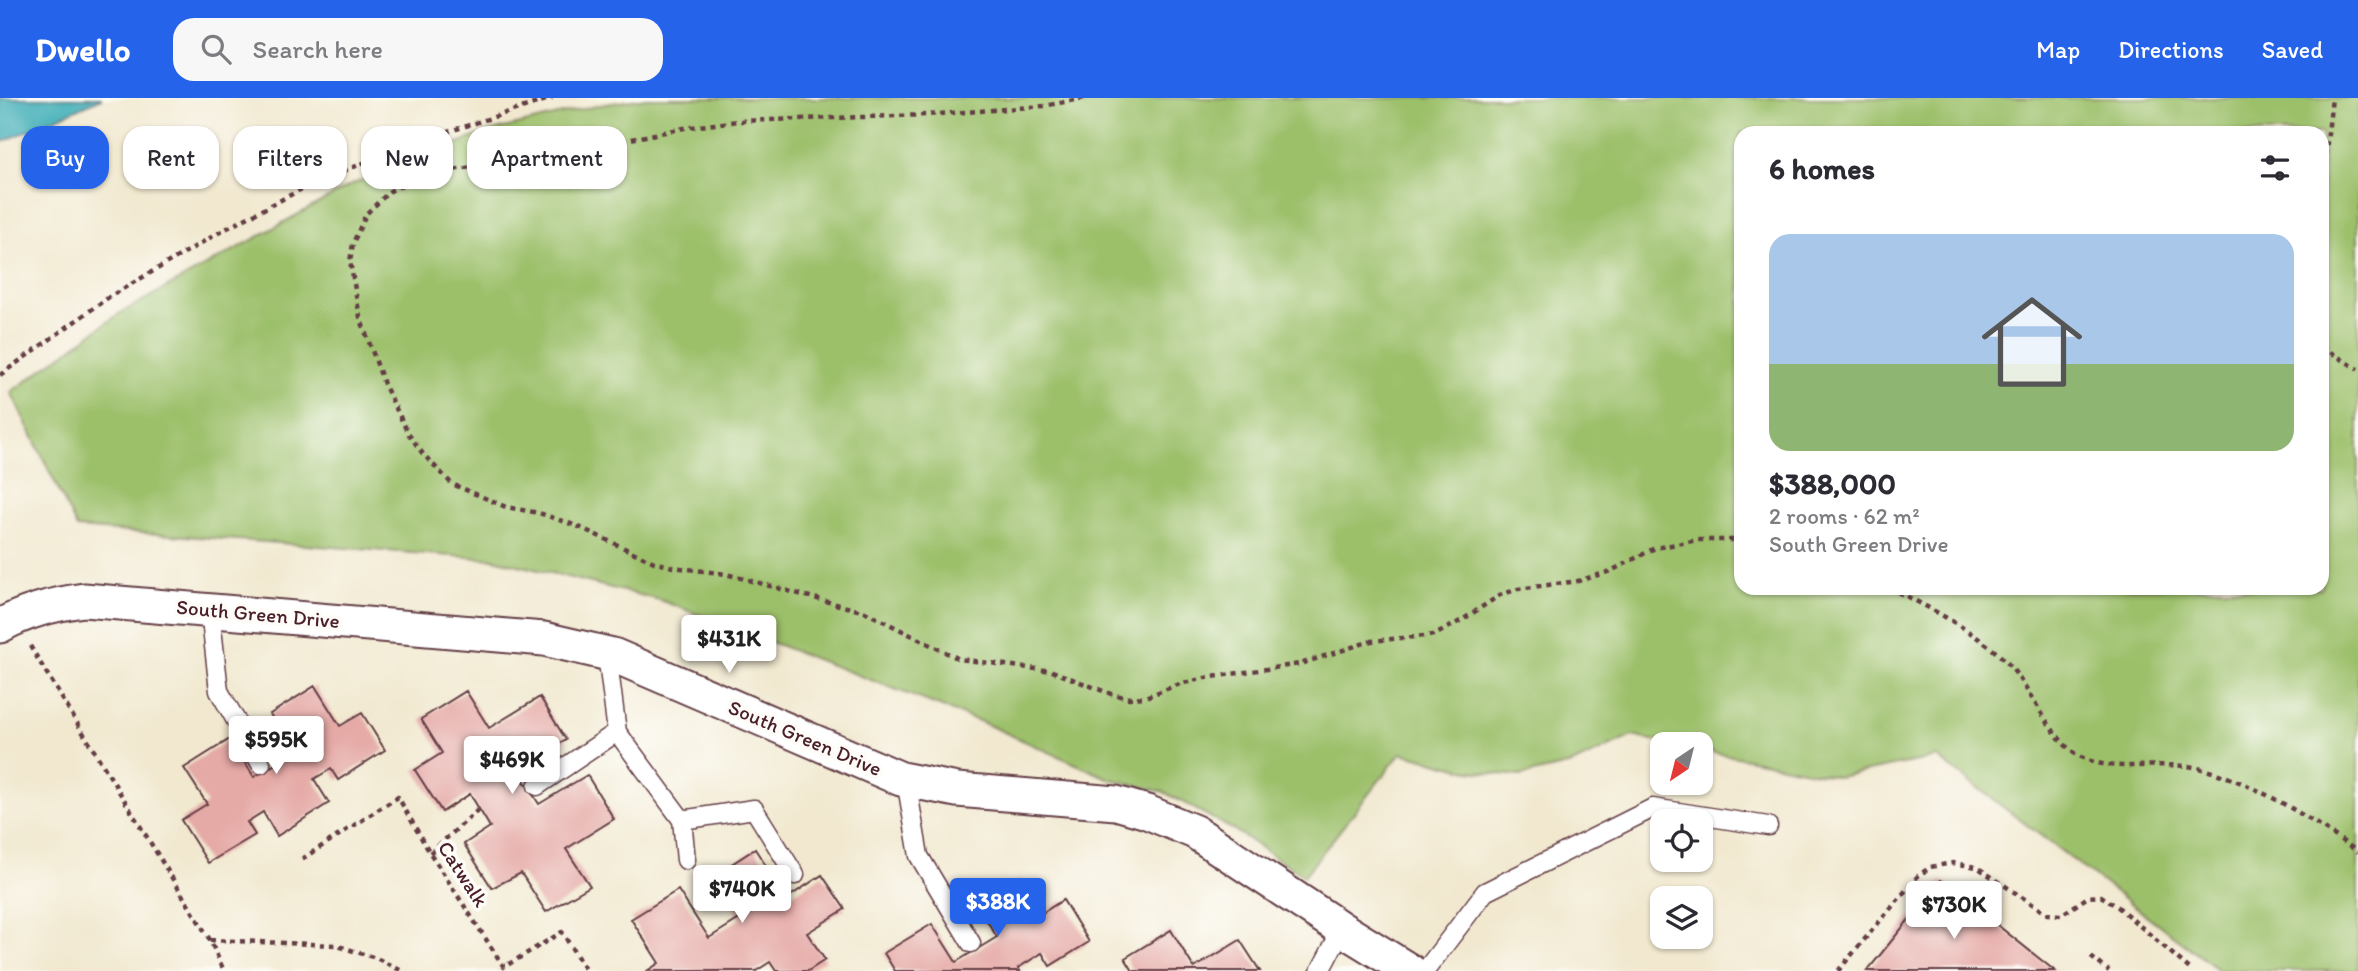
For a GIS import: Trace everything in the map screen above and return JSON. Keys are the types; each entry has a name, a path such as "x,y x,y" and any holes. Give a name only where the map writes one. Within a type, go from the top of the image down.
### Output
{"street":[{"name":"South Green Drive","path":"7,622 46,607 84,600 544,639 607,654 906,780 957,789 1116,803 1147,811 1195,832 1410,971"}],"lane":[{"path":"210,610 219,691 261,764"},
{"path":"607,654 617,732 682,820 686,860"},
{"path":"537,786 617,732"},
{"path":"906,780 919,856 971,943"},
{"path":"1425,971 1485,892 1653,808 1768,826"},
{"path":"682,820 754,809 795,875"},
{"path":"1320,971 1342,929"}],"path":[{"path":"0,375 109,298 219,232 315,182 426,139 552,98"},
{"path":"1084,98 1044,106 927,114 738,121 684,128 596,147 427,175 390,191 366,214 360,226 353,243 351,262 360,317 384,384 408,433 423,454 452,484 506,507 539,513 586,530 654,562 726,574 865,612 959,659 1052,671 1111,694 1129,698 1145,697 1205,678 1300,664 1371,641 1435,635 1500,595 1518,589 1578,581 1611,571 1655,548 1698,540 1734,540"},
{"path":"2329,126 2332,98"},
{"path":"2329,351 2358,369"},
{"path":"1902,595 1968,632 2008,663 2028,689 2043,716 2077,755 2118,767 2182,766 2220,775 2263,794 2358,852"},
{"path":"7,622 210,940 225,971"},
{"name":"Catwalk","path":"302,859 398,796 430,853 504,967"},
{"path":"430,853 479,809"},
{"path":"1838,971 1917,877 1930,867 1953,863 1977,867 2047,914 2061,915 2088,897 2101,896 2118,907 2192,971"},
{"path":"497,971 562,932 586,971"},
{"path":"210,940 335,945 376,958 402,971"},
{"path":"2091,957 2109,971"}],"green space":[{"path":"646,98 2358,98 2358,971 2220,971 1937,757 1838,777 1713,752 1713,732 1650,732 1650,740 1632,736 1572,764 1520,776 1469,771 1401,753 1304,876 1234,830 1164,792 1110,779 979,721 660,600 494,559 77,528 11,392 117,315 353,184 361,181 361,189 453,189 453,145 467,140 467,189 627,189 627,126 512,126 600,105"}],"water":[{"path":"0,98 102,98 39,126 21,126 21,134 0,143"}],"building":[{"path":"315,686 340,726 362,713 385,750 338,780 331,769 314,779 329,803 277,836 263,812 247,822 255,835 208,863 181,820 207,804 184,768 230,739 254,777 294,753 270,714"},
{"path":"466,691 489,728 540,697 566,740 517,770 539,804 587,775 614,819 566,849 590,886 546,912 521,873 492,888 464,844 490,827 470,794 442,812 415,770 442,753 421,719"},
{"path":"755,849 787,898 822,875 845,909 807,933 825,960 808,971 776,971 770,962 756,971 647,971 659,963 631,919 678,890 709,938 741,918 713,876"},
{"path":"1021,879 1042,913 1063,900 1089,942 1050,966 1042,953 1018,968 1020,971 895,971 884,953 932,924 956,962 997,937 977,905"},
{"path":"1941,880 2055,971 1867,971"},
{"path":"1171,930 1194,968 1240,940 1260,971 1133,971 1125,958"}]}
